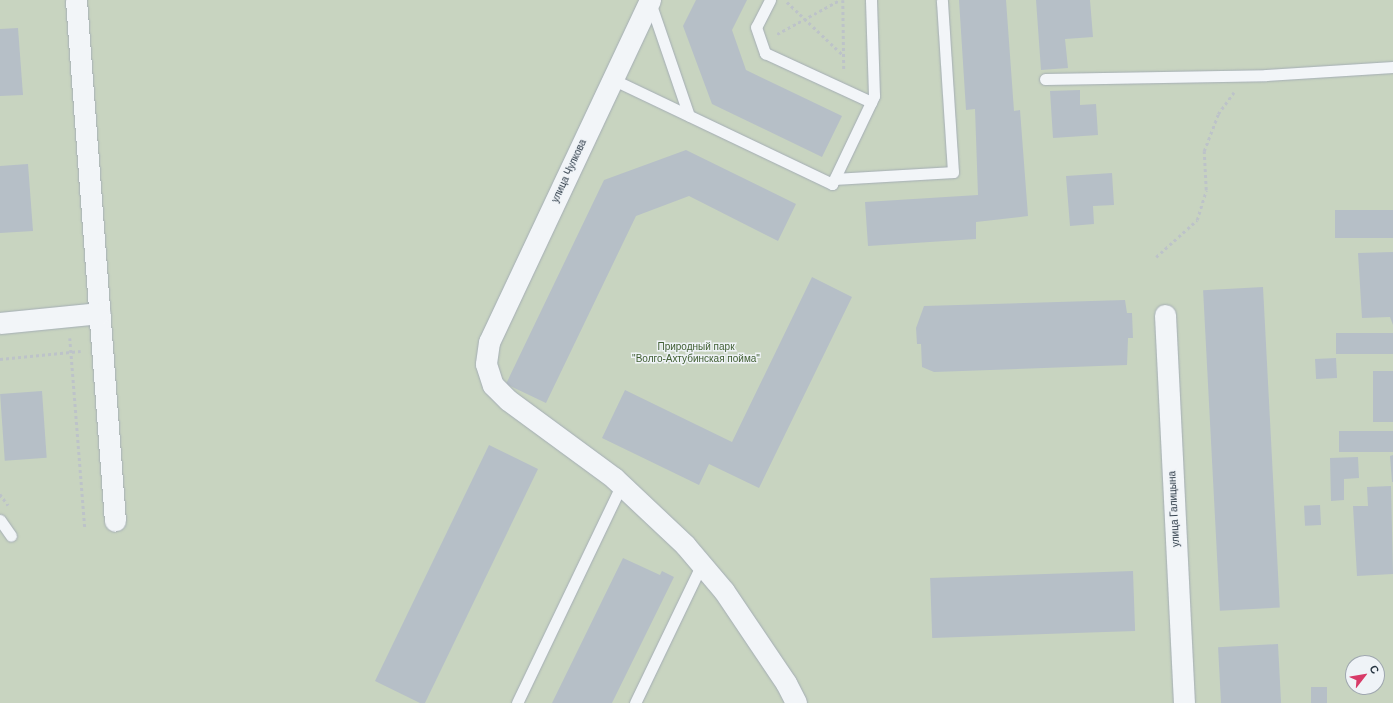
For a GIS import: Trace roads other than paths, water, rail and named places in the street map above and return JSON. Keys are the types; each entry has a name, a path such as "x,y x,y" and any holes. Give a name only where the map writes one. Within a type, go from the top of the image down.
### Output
{"street":[{"path":"76,0 115,521"},
{"name":"улица Чулкова","path":"650,1 489,342 486,364 493,385 621,486 702,564 782,676 796,703"},
{"path":"0,323 100,314"},
{"name":"улица Галицына","path":"1165,315 1184,703"}],"lane":[{"path":"770,0 756,27 765,54 871,102"},
{"path":"612,79 832,184 874,96 870,0"},
{"path":"835,179 953,172 942,0"},
{"path":"650,1 689,116"},
{"path":"1045,79 1266,75 1393,67"},
{"path":"517,703 621,486"},
{"path":"0,520 11,536"},
{"path":"635,703 702,564"}],"park label":[{"name":"Природный парк \"Волго-Ахтубинская пойма\"","path":"696,352"}]}
